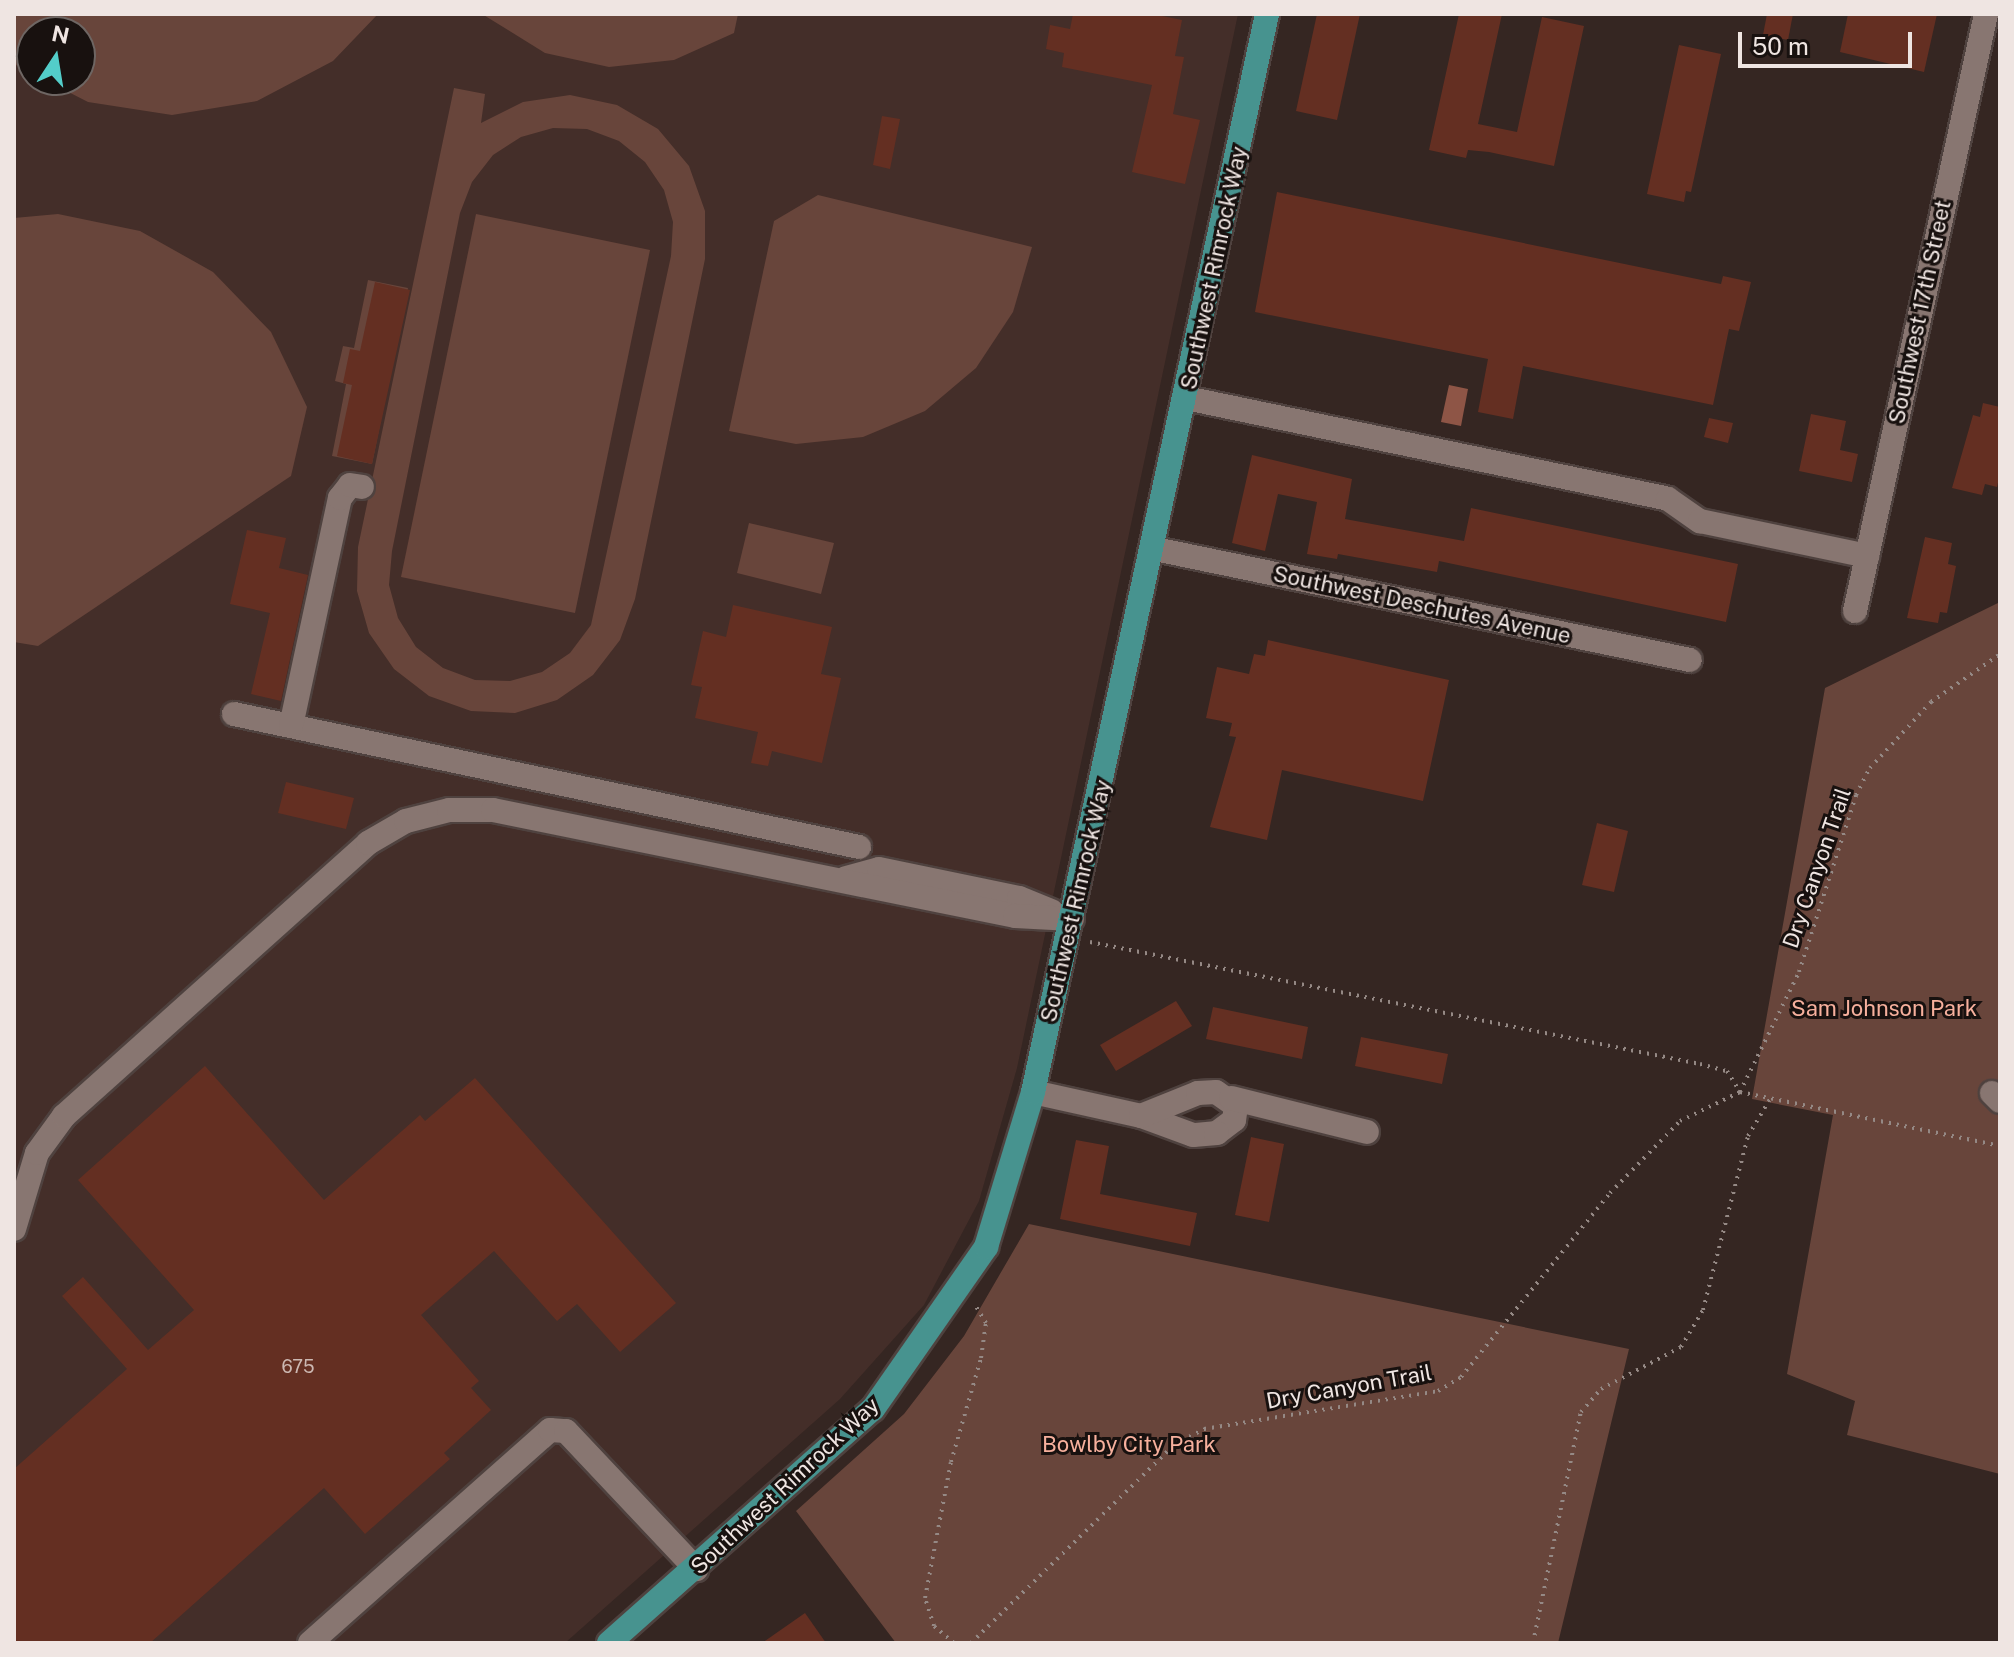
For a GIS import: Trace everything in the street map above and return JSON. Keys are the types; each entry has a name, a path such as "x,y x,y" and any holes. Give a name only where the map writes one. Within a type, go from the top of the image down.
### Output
{"main road":[{"name":"Southwest Rimrock Way","path":"609,1643 873,1409 962,1286 986,1247 1033,1092 1155,549 1267,14"}],"street":[{"name":"Southwest 17th Street","path":"1855,611 1986,14"},
{"path":"1186,398 1668,499 1700,521 1867,556"},
{"path":"291,726 340,498 350,485 362,487"},
{"name":"Southwest Deschutes Avenue","path":"1155,549 1690,660"},
{"path":"234,714 859,847"},
{"path":"14,1229 37,1153 64,1116 368,843 406,821 449,810 493,810 1070,928"},
{"path":"1033,1092 1141,1116 1193,1135 1217,1133 1234,1120 1231,1098"},
{"path":"1141,1116 1198,1093 1231,1098 1367,1132"},
{"path":"310,1643 550,1430 566,1431 696,1569"}],"path":[{"name":"Dry Canyon Trail","path":"971,1643 1175,1444 1204,1429 1438,1391 1461,1377 1610,1193 1680,1121 1740,1092 1799,972 1856,795 1870,768 1931,702 2000,654"},
{"path":"1070,928 1700,1064 1727,1071 1740,1092 2000,1146"},
{"path":"1533,1643 1581,1412 1601,1389 1681,1347 1703,1310 1748,1136 1770,1099"},
{"path":"954,1643 934,1626 925,1598 951,1462 986,1323 962,1286"}],"shaded area":[{"path":"14,14 1238,14 1017,1068 979,1201 924,1305 840,1399 565,1643 14,1643"},
{"path":"1449,385 1468,389 1461,426 1441,422"}],"green space":[{"path":"14,14 378,14 333,61 257,101 172,115 88,102 76,96 96,96 96,16 16,16 14,64"},
{"path":"482,14 738,14 734,33 674,60 609,67 545,53"},
{"path":"454,88 485,94 481,123 523,102 570,95 617,105 658,129 689,166 705,211 705,259 635,599 620,640 593,675 557,700 515,713 471,711 429,696 394,669 369,633 357,591 358,547","holes":["553,128 587,129 619,141 645,162 664,190 673,222 671,256 591,625 570,653 542,672 510,681 475,680 443,668 416,647 398,618 389,585 392,551 460,213 472,182 493,155 521,137"]},
{"path":"818,195 1032,247 1013,312 976,368 925,411 863,437 796,444 729,431 774,221"},
{"path":"58,214 140,231 213,272 271,332 307,407 291,476 38,646 14,642 14,218"},
{"path":"476,214 650,250 575,613 401,577"},
{"path":"368,280 408,288 372,464 332,456 346,384 335,381 343,346 354,348"},
{"path":"749,523 834,543 821,594 737,573"},
{"name":"Sam Johnson Park","path":"2000,602 2000,1474 1847,1435 1855,1401 1787,1374 1833,1115 1752,1099 1825,688"},
{"name":"Bowlby City Park","path":"1029,1224 1629,1349 1558,1643 896,1643 796,1511 904,1414 964,1336"}],"building":[{"path":"1073,14 1152,14 1182,20 1175,56 1184,57 1173,114 1200,120 1185,184 1132,172 1152,85 1062,67 1064,53 1046,49 1050,25 1070,29"},
{"path":"1317,14 1360,14 1337,120 1296,111"},
{"path":"1459,14 1502,14 1478,124 1517,132 1542,17 1584,26 1554,166 1489,152 1468,150 1466,158 1429,150"},
{"path":"1767,14 1793,14 1788,40 1763,35"},
{"path":"1848,14 1937,14 1924,72 1840,52"},
{"path":"1679,45 1721,54 1691,192 1686,191 1684,202 1647,194"},
{"path":"882,116 900,119 890,169 873,165"},
{"path":"1277,192 1721,284 1723,276 1751,282 1739,331 1729,329 1713,405 1523,366 1513,419 1478,412 1488,359 1255,312"},
{"path":"375,282 410,290 372,464 337,456 352,385 343,383 350,349 360,351"},
{"path":"1983,403 2000,407 2000,474 1997,487 1985,484 1982,495 1952,488 1973,415 1980,417"},
{"path":"1811,414 1846,421 1840,450 1858,454 1852,482 1799,471"},
{"path":"1709,418 1733,423 1728,443 1704,437"},
{"path":"1252,455 1352,479 1345,519 1464,541 1471,508 1738,564 1726,622 1439,561 1437,572 1338,554 1337,559 1307,554 1317,502 1278,494 1265,551 1232,543"},
{"path":"247,530 286,538 279,568 308,575 281,701 251,694 270,613 230,604"},
{"path":"1925,537 1952,543 1948,564 1956,566 1947,613 1940,612 1938,623 1907,618"},
{"path":"733,605 832,627 821,674 841,678 822,763 772,751 768,766 751,763 758,732 695,718 702,687 691,685 703,631 726,637"},
{"path":"1268,640 1449,680 1423,801 1282,770 1267,840 1210,827 1236,737 1229,736 1232,723 1206,718 1217,667 1249,674 1254,654 1265,656"},
{"path":"286,782 354,798 346,829 278,813"},
{"path":"1597,823 1628,831 1614,892 1582,885"},
{"path":"1176,1001 1192,1026 1116,1071 1100,1045"},
{"path":"1213,1007 1308,1027 1302,1059 1206,1039"},
{"path":"1361,1037 1448,1054 1442,1084 1355,1066"},
{"path":"205,1066 324,1200 420,1115 425,1121 475,1078 676,1303 620,1352 577,1304 557,1321 494,1251 421,1315 479,1381 471,1388 491,1410 444,1453 450,1459 365,1534 324,1488 150,1643 14,1643 14,1469 127,1369 62,1296 83,1277 148,1350 194,1310 78,1180"},
{"path":"1251,1137 1284,1144 1269,1222 1235,1215"},
{"path":"1076,1140 1109,1146 1100,1194 1197,1213 1190,1246 1060,1219"},
{"path":"805,1613 826,1643 762,1643"}]}
